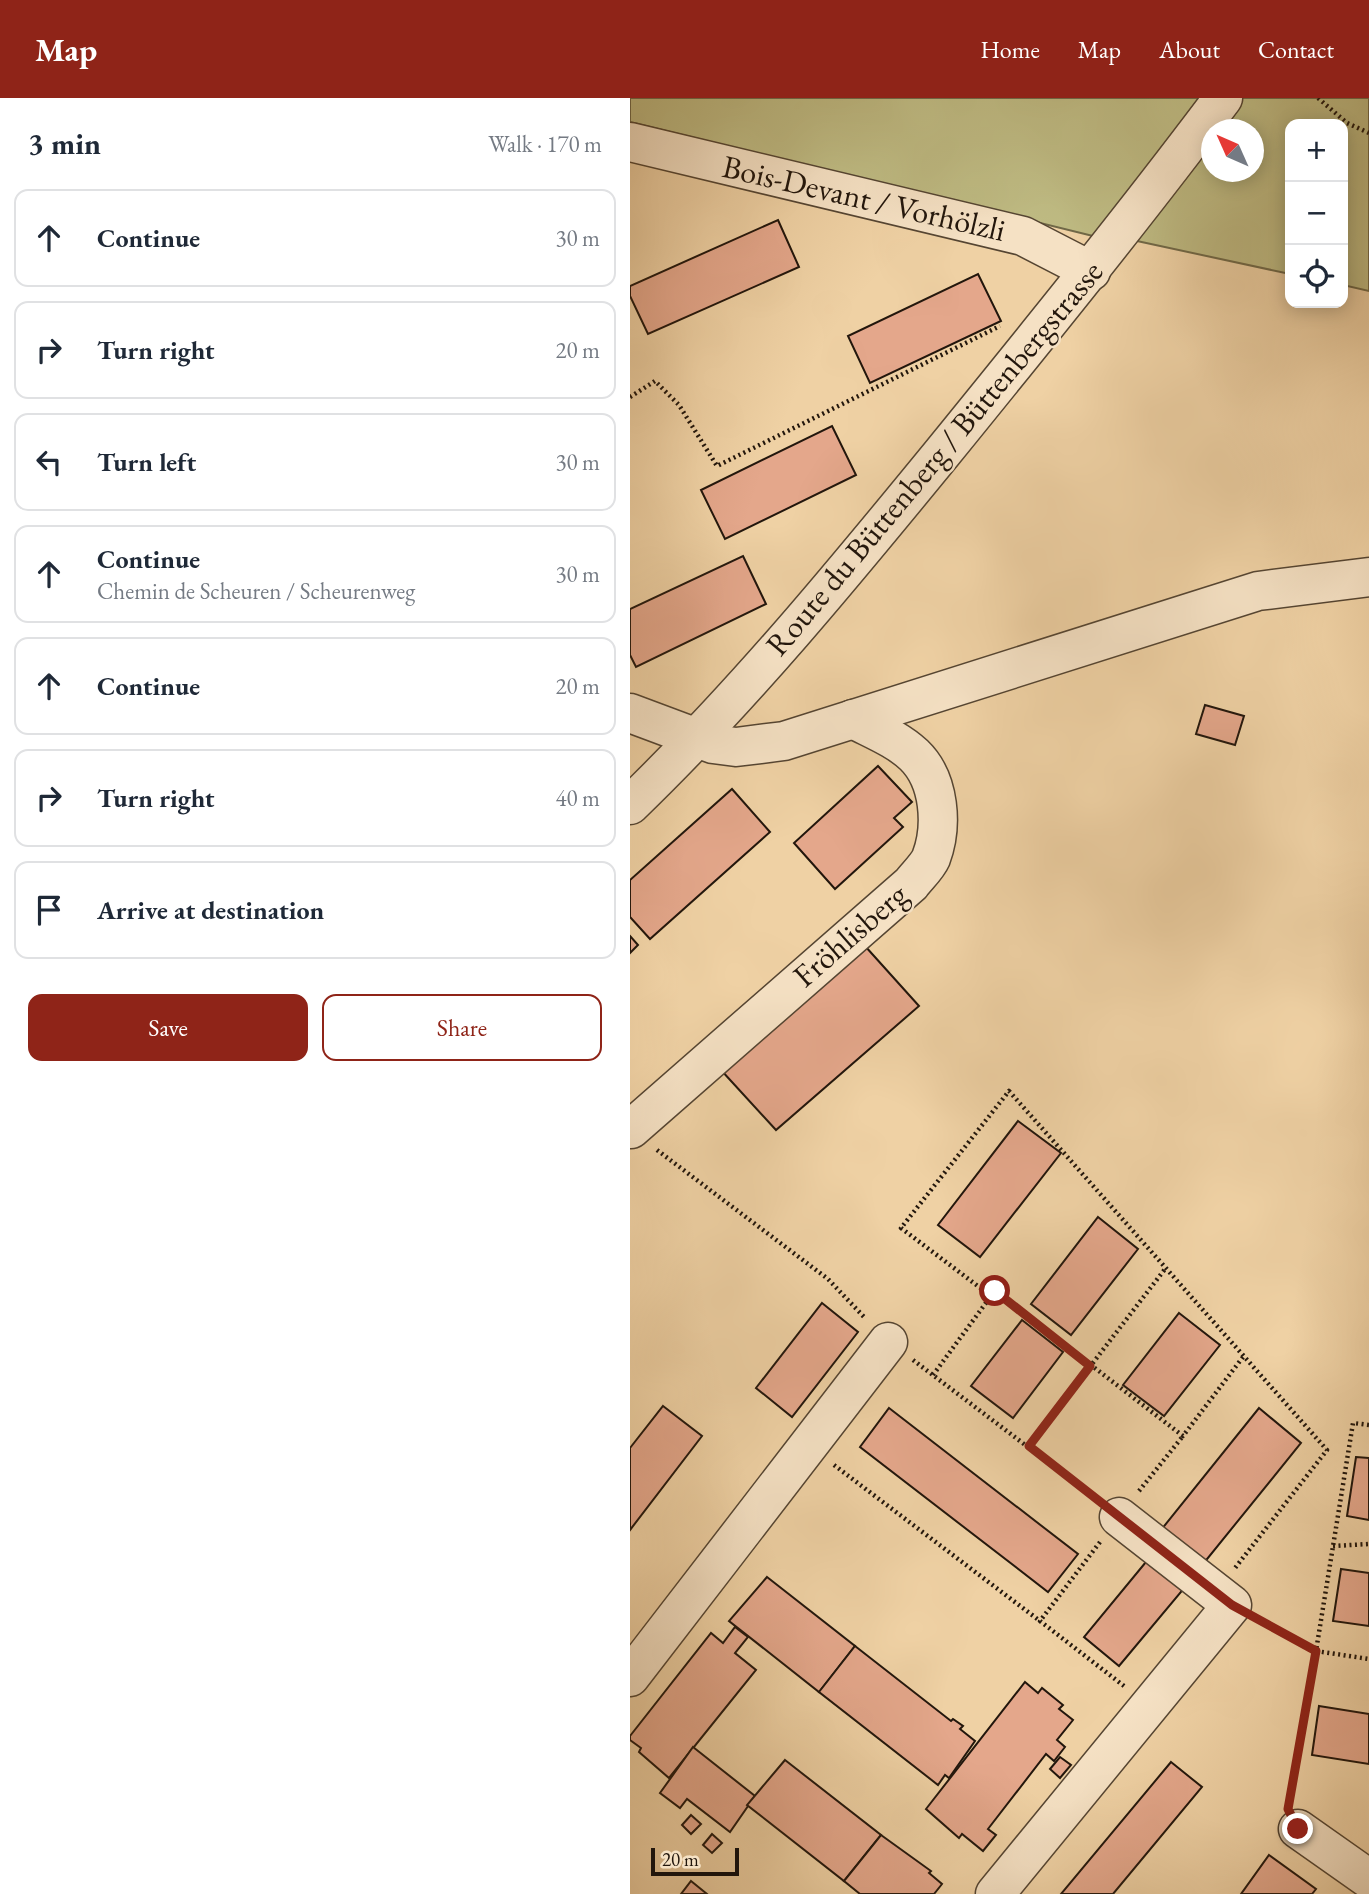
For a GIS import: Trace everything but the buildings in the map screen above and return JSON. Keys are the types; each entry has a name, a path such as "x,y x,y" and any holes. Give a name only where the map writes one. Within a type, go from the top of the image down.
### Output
{"street":[{"name":"Route du Büttenberg / Büttenbergstrasse","path":"630,805 697,738 871,540 1091,271 1223,98"},
{"name":"Bois-Devant / Vorhölzli","path":"630,142 1023,236 1091,271"},
{"path":"630,713 697,738 736,747 784,741 1258,591 1369,576"},
{"name":"Fröhlisberg","path":"631,1129 911,884 930,859 938,815 933,786 916,757 891,738 853,719"},
{"path":"630,1677 888,1342"},
{"path":"995,1894 1149,1705 1224,1598 1119,1517"},
{"path":"1298,1829 1369,1879"}],"path":[{"path":"1318,98 1347,123 1369,133"},
{"path":"630,397 655,381 679,405 717,466 1005,323"},
{"path":"991,1296 901,1228 1009,1091 1327,1450 1224,1598 1316,1651 1369,1659"},
{"path":"631,1129 723,1203 828,1279 888,1342 1029,1446 1119,1517"},
{"path":"1029,1446 1165,1268"},
{"path":"933,1375 995,1291 1183,1436"},
{"path":"1040,1622 1243,1357"},
{"path":"1298,1829 1288,1809 1353,1423 1369,1425"},
{"path":"808,1445 1149,1705"},
{"path":"1333,1546 1369,1544"}],"shaded area":[{"path":"630,98 1369,98 1369,291 1348,286 1348,119 1285,119 1285,273 1137,241 1097,237 630,122"}],"route":[{"path":"995,1291 1090,1366 1029,1446 1232,1605 1316,1651 1288,1809 1298,1829"}]}
